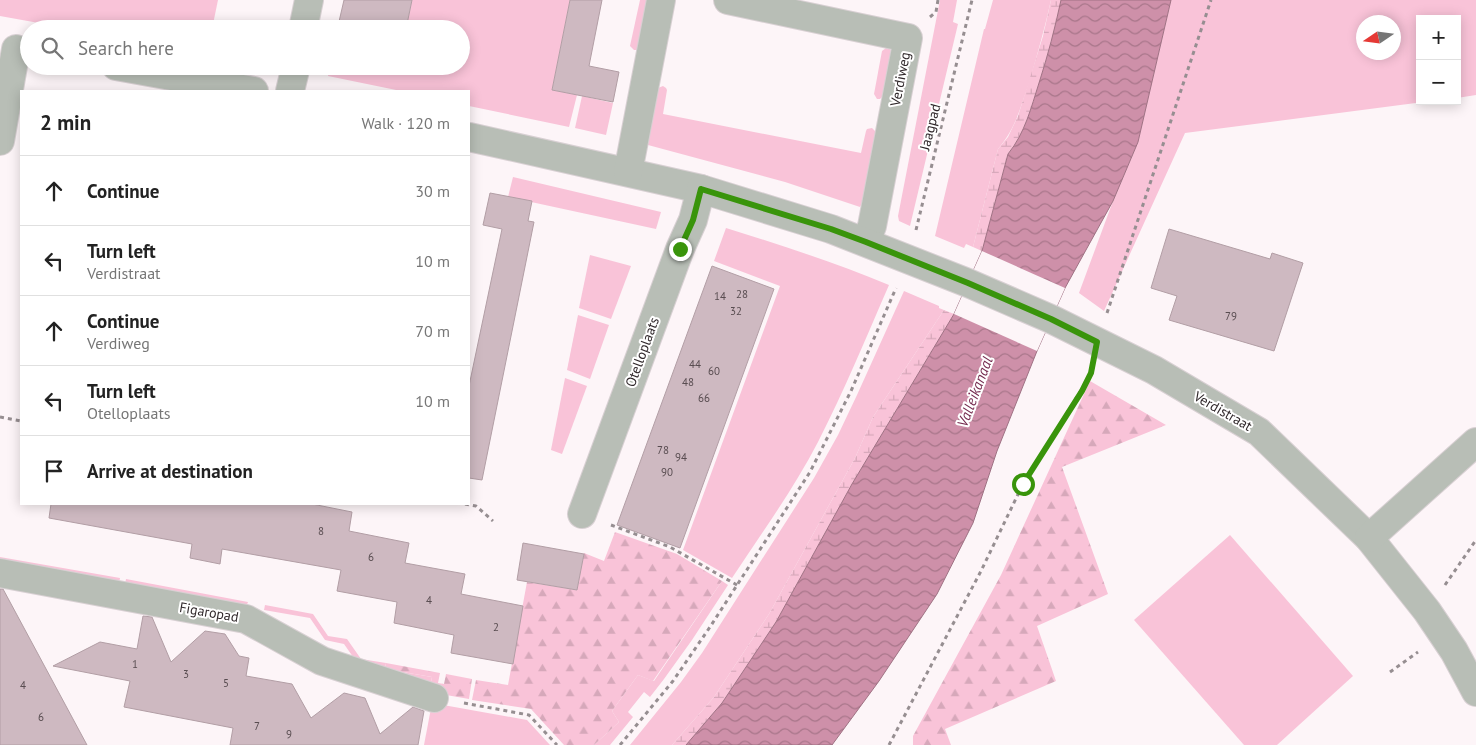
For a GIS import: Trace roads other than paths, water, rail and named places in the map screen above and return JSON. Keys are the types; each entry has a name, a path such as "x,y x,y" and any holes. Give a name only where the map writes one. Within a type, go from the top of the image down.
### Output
{"street":[{"path":"305,20 309,0"},
{"path":"628,172 661,0"},
{"name":"Verdiweg","path":"728,0 908,38 872,226 866,242"},
{"path":"0,141 15,49"},
{"path":"166,75 248,90"},
{"path":"290,90 294,75"},
{"path":"470,136 701,189 831,229 866,242"},
{"name":"Otelloplaats","path":"582,514 680,249 693,220 701,189"},
{"name":"Verdistraat","path":"866,242 1051,319 1154,370 1259,432 1370,538 1427,611 1454,651 1476,692"},
{"path":"1370,538 1476,442"},
{"name":"Figaropad","path":"0,573 246,619 322,661 434,698"}],"water":[{"name":"Valleikanaal","path":"1061,0 1171,0 1138,142 1113,201 1065,288 1037,351 997,451 973,523 937,594 879,681 832,745 686,745 722,703 776,622 852,484 954,314 982,251 1008,154 1019,138 1030,111 1054,31"}]}
